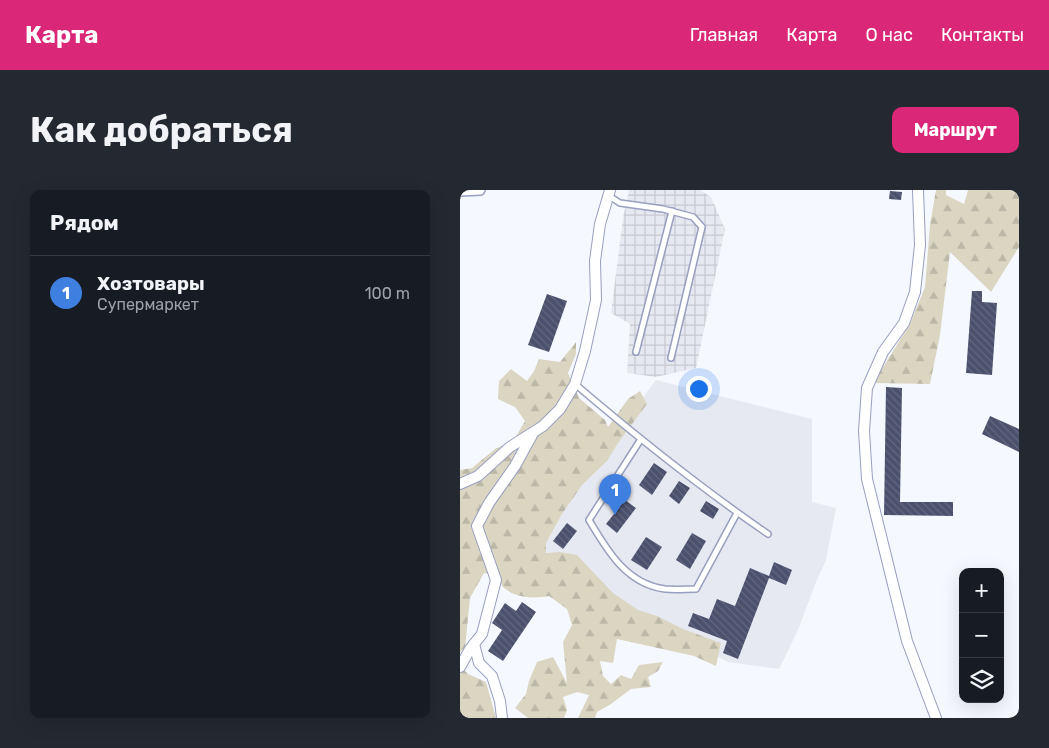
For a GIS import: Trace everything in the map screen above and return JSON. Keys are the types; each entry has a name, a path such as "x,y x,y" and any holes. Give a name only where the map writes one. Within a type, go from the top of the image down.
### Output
{"street":[{"path":"918,190 920,246 915,292 904,323 883,352 867,388 864,431 867,479 908,640 936,718"},
{"path":"460,484 478,476 510,447 543,426 560,409 575,384 585,352 596,300 595,261 600,224 609,193"},
{"path":"460,667 482,634 496,580 478,526 489,503 515,466 533,433"},
{"path":"474,644 479,662 492,676 500,701 502,718"}],"lane":[{"path":"460,192 481,192 482,190"},
{"path":"609,193 620,203 672,211 693,217 702,227 671,358"},
{"path":"636,352 672,211"},
{"path":"575,384 641,439 737,513 768,534"},
{"path":"641,439 588,520 617,564 638,581 664,589 696,589 737,513"}],"shaded area":[{"path":"629,190 700,190 711,197 725,229 696,368 656,377 627,373 630,324 611,313 623,218"},
{"path":"656,380 812,419 812,502 836,508 826,560 798,630 779,669 728,662 652,622 538,547 623,424"}],"green space":[{"path":"936,190 946,190 946,195 964,204 968,190 1019,190 1019,247 991,292 950,252 940,335 930,384 873,383 910,324 925,287 930,225"},
{"path":"576,342 576,354 568,373 579,398 605,420 608,427 628,399 640,391 647,404 607,461 582,485 562,514 546,543 546,553 560,552 577,555 613,593 638,610 721,643 716,666 694,656 617,639 613,663 600,661 603,676 611,684 621,675 631,679 639,665 663,662 658,671 648,677 651,687 631,689 597,712 595,718 578,718 589,695 577,692 563,697 567,710 564,718 528,718 515,708 526,694 537,662 553,657 567,683 563,642 572,625 567,609 549,596 532,597 513,593 503,587 498,576 484,573 470,598 465,648 460,652 460,470 472,468 495,449 514,440 525,421 515,407 498,399 499,381 511,369 527,381 539,359 560,362"},
{"path":"460,666 468,674 486,682 496,718 460,718"}],"building":[{"path":"890,191 902,192 901,200 889,199"},
{"path":"972,291 982,291 982,302 997,303 992,375 966,373"},
{"path":"547,294 567,301 549,352 528,345"},
{"path":"886,387 902,388 900,502 953,502 953,516 884,515"},
{"path":"990,416 1019,429 1019,452 982,434"},
{"path":"654,463 667,472 652,495 639,485"},
{"path":"679,481 690,488 679,504 669,496"},
{"path":"625,500 636,508 617,533 606,524"},
{"path":"706,501 719,509 713,519 700,511"},
{"path":"567,523 577,531 563,549 553,541"},
{"path":"692,533 706,541 690,569 676,560"},
{"path":"646,537 662,547 647,570 631,560"},
{"path":"774,562 792,570 786,585 769,578 738,659 723,653 727,641 688,626 693,613 709,619 717,599 735,606 750,568 769,576"},
{"path":"522,602 536,612 503,661 488,651 502,630 492,623 505,603 516,611"}],"place":[{"name":"Хозтовары","path":"615,515"}]}
